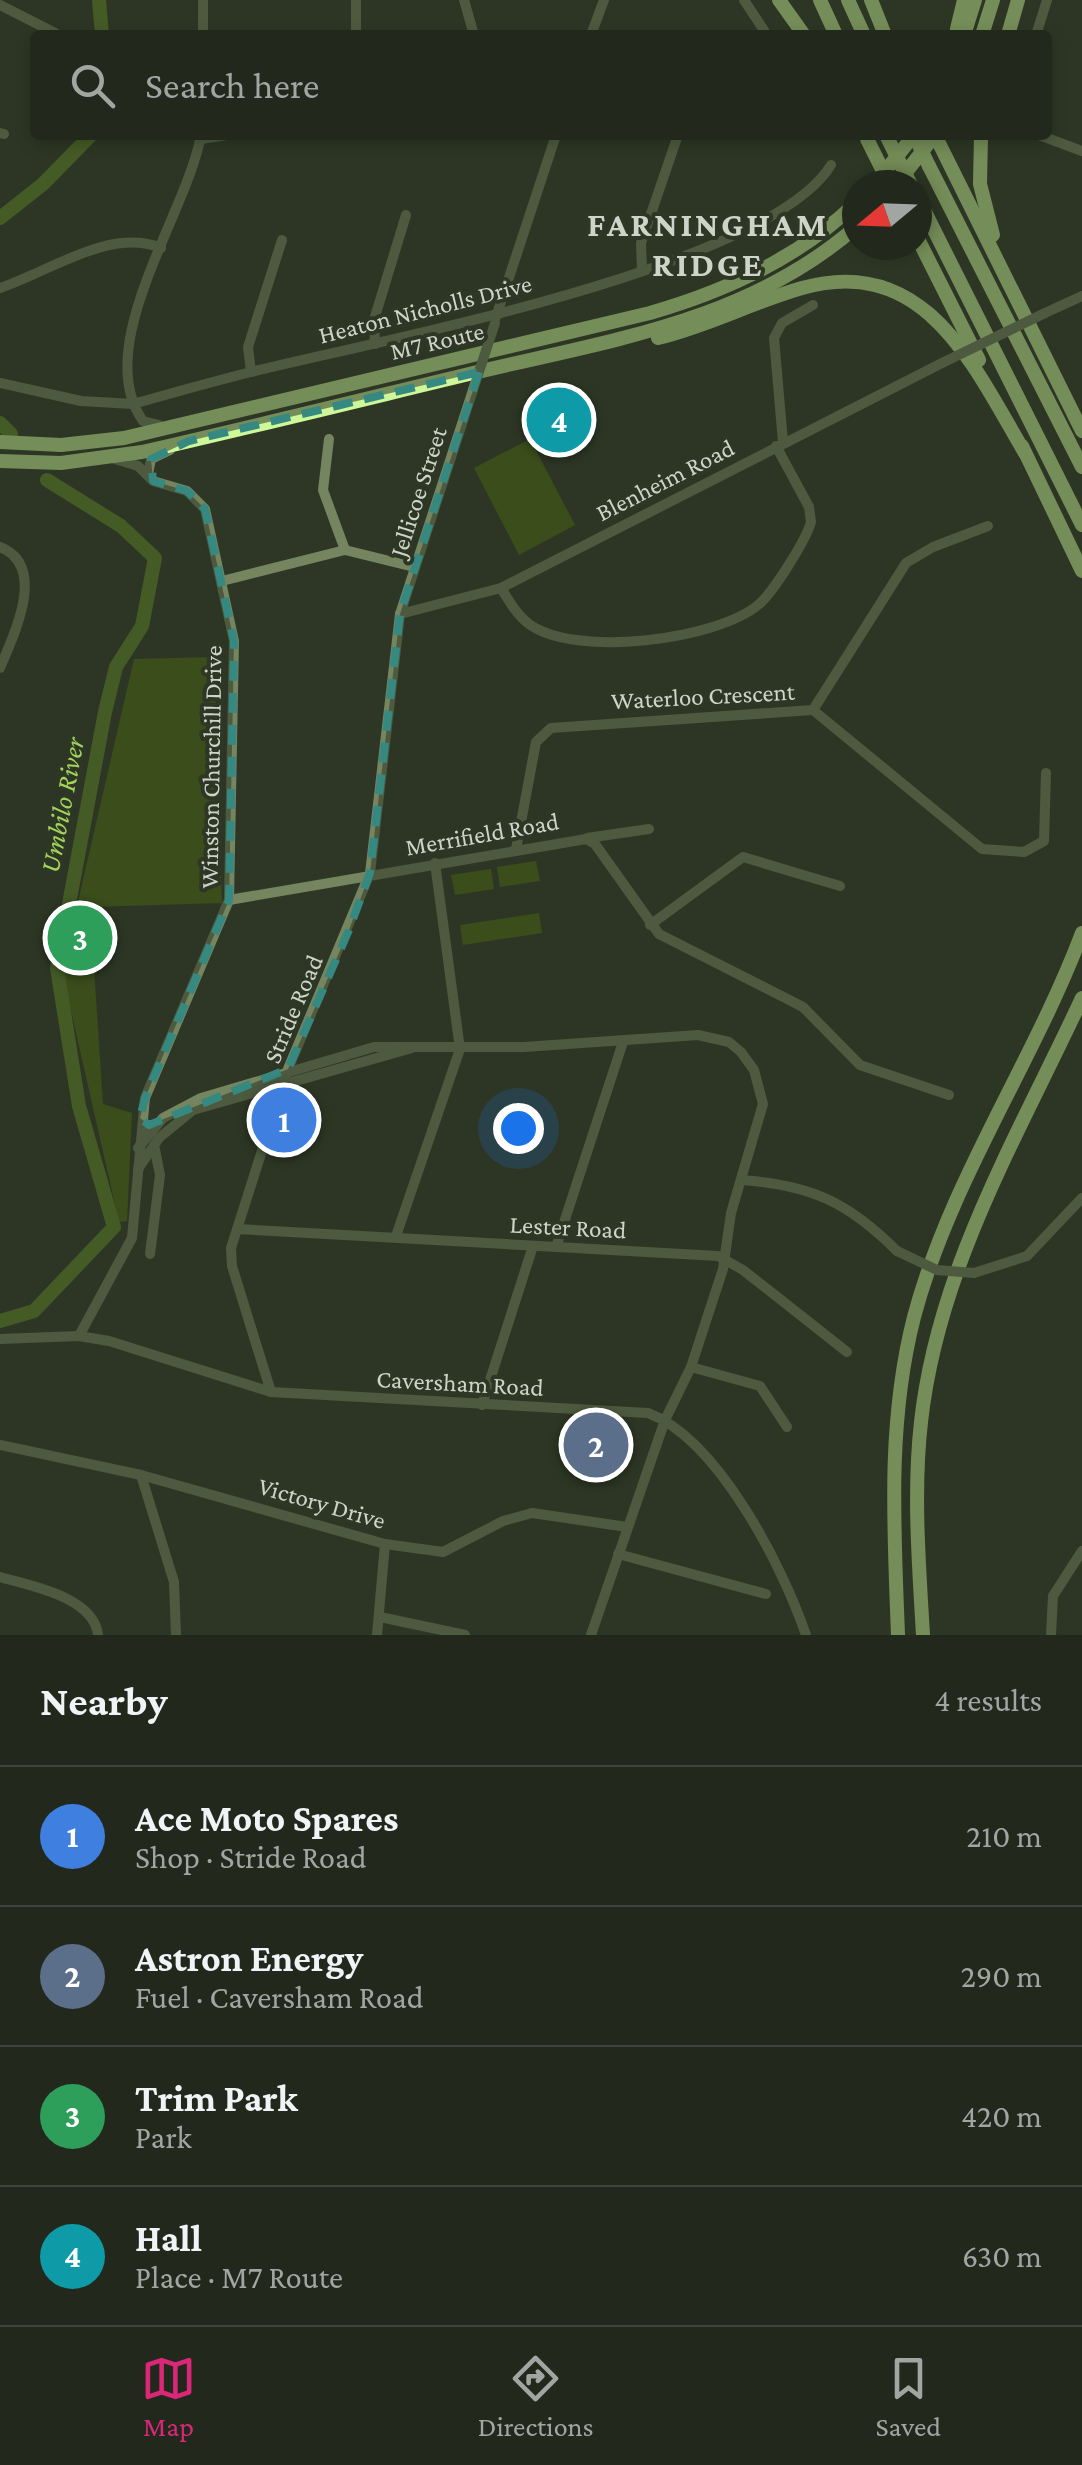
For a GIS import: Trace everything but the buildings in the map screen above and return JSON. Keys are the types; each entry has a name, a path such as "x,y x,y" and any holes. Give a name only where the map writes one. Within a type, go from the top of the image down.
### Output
{"highway":[{"path":"780,0 801,30"},
{"path":"820,0 834,30"},
{"path":"848,0 862,30"},
{"path":"871,0 883,30"},
{"path":"956,30 964,0"},
{"path":"966,30 975,0"},
{"path":"984,30 993,0"},
{"path":"1009,30 1018,0"},
{"path":"868,140 885,170"},
{"path":"889,140 904,170"},
{"path":"886,170 910,140"},
{"path":"917,140 1082,468"},
{"path":"905,170 930,140"},
{"path":"937,140 1082,431"},
{"path":"981,140 982,202 1022,310"},
{"name":"M7 Route","path":"0,442 60,445 186,424 688,302 771,266 842,213"},
{"path":"932,226 1082,525"},
{"name":"M7 Route","path":"0,461 80,462 189,442 664,328 723,308 787,277 842,237"},
{"path":"929,260 1082,571"},
{"path":"495,368 560,360 695,329 813,285 859,283 906,297 945,326 1026,453"},
{"path":"898,1635 892,1466 899,1390 914,1316 953,1210 1082,933"},
{"path":"922,1635 918,1472 930,1369 974,1220 1082,998"}],"street":[{"path":"203,0 203,30"},
{"path":"356,0 356,30"},
{"path":"464,0 473,30"},
{"path":"593,30 604,0"},
{"path":"744,0 764,30"},
{"path":"1038,30 1047,0"},
{"path":"0,5 48,30"},
{"path":"104,440 130,427 133,404 128,345 200,140"},
{"name":"Jellicoe Street","path":"370,873 400,614 554,140"},
{"path":"642,270 640,243 676,140"},
{"path":"1052,140 1082,152"},
{"name":"Heaton Nicholls Drive","path":"0,383 81,400 133,404 251,372 496,318 642,270 768,220 804,196 831,165"},
{"path":"375,344 374,320 406,215"},
{"path":"251,372 248,347 282,240"},
{"path":"0,288 120,242 144,242 161,248"},
{"name":"Blenheim Road","path":"400,614 500,588 780,444 1082,296"},
{"path":"500,588 532,626 609,644 636,644 700,629 753,609 766,597 811,522 780,444 774,338 782,323 813,305"},
{"path":"133,404 147,424 186,424"},
{"path":"329,440 323,490 345,550"},
{"path":"148,474 151,460 189,442"},
{"name":"Winston Churchill Drive","path":"80,1336 132,1238 140,1118 230,900 234,641 201,502 188,491 153,480 132,462 108,458"},
{"path":"812,710 906,563 933,547 988,526"},
{"path":"0,547 16,556 25,580 25,595 0,668"},
{"path":"222,581 345,550 414,567"},
{"name":"Waterloo Crescent","path":"516,849 536,742 551,728 812,710 982,849 1024,852 1044,842 1046,774"},
{"path":"586,839 650,829"},
{"name":"Merrifield Road","path":"230,900 586,839 595,844 650,924 670,942 803,1007 860,1066 949,1095"},
{"path":"650,924 743,857 840,886"},
{"path":"396,1236 460,1049 435,863"},
{"name":"Stride Road","path":"271,1392 232,1266 237,1229 286,1075 370,873"},
{"path":"138,1148 157,1124 202,1098 418,1046 460,1049 698,1036 728,1042 754,1070 762,1091 761,1118 692,1367 664,1420 591,1635"},
{"path":"556,1247 623,1042"},
{"path":"138,1169 154,1145 193,1110 286,1075"},
{"path":"140,1118 157,1124"},
{"path":"150,1254 160,1175 154,1145"},
{"path":"742,1180 803,1186 871,1226 897,1250 937,1270 974,1273 1027,1256 1082,1198"},
{"name":"Lester Road","path":"237,1229 724,1258"},
{"path":"482,1404 532,1246"},
{"path":"724,1258 847,1352"},
{"path":"96,1312 99,1328 109,1340"},
{"name":"Caversham Road","path":"0,1338 80,1336 109,1340 271,1392 618,1410 664,1420"},
{"path":"692,1367 760,1386 787,1427"},
{"path":"664,1420 695,1445 756,1531 787,1584 806,1635"},
{"name":"Victory Drive","path":"0,1445 140,1474 385,1544 443,1552 467,1544 495,1524 532,1513 627,1527"},
{"path":"140,1474 174,1582 176,1635"},
{"path":"378,1635 385,1544"},
{"path":"1050,1635 1053,1596 1082,1550"},
{"path":"618,1554 766,1594"},
{"path":"0,1577 81,1606 94,1620 98,1635"},
{"path":"380,1617 465,1635"}],"highlighted area":[{"path":"479,372 400,614 370,873 349,930 288,1069 149,1125 140,1118 145,1098 229,900 234,641 205,509 187,491 153,481 151,459 189,441"}],"green space":[{"path":"530,439 575,525 519,555 474,468"},
{"path":"214,657 222,903 90,907 103,1104 132,1113 127,1221 119,1222 62,971 134,659"},
{"path":"536,861 540,881 500,887 497,867"},
{"path":"491,869 494,889 455,895 451,875"},
{"path":"539,913 542,933 463,945 460,925"}],"waterway":[{"name":"Umbilo River","path":"99,0 102,30"},
{"name":"Umbilo River","path":"0,218 43,184 86,140"},
{"name":"Umbilo River","path":"0,423 11,434"},
{"name":"Umbilo River","path":"0,1321 34,1311 114,1227 79,1106 57,968 105,712 116,667 142,626 155,558 121,526 47,480"}],"place":[{"name":"Hall","path":"559,420"},
{"name":"Trim Park","path":"80,938"},
{"name":"Ace Moto Spares","path":"284,1120"},
{"name":"Astron Energy","path":"596,1445"}],"district":[{"name":"FARNINGHAM RIDGE","path":"708,244"}]}
